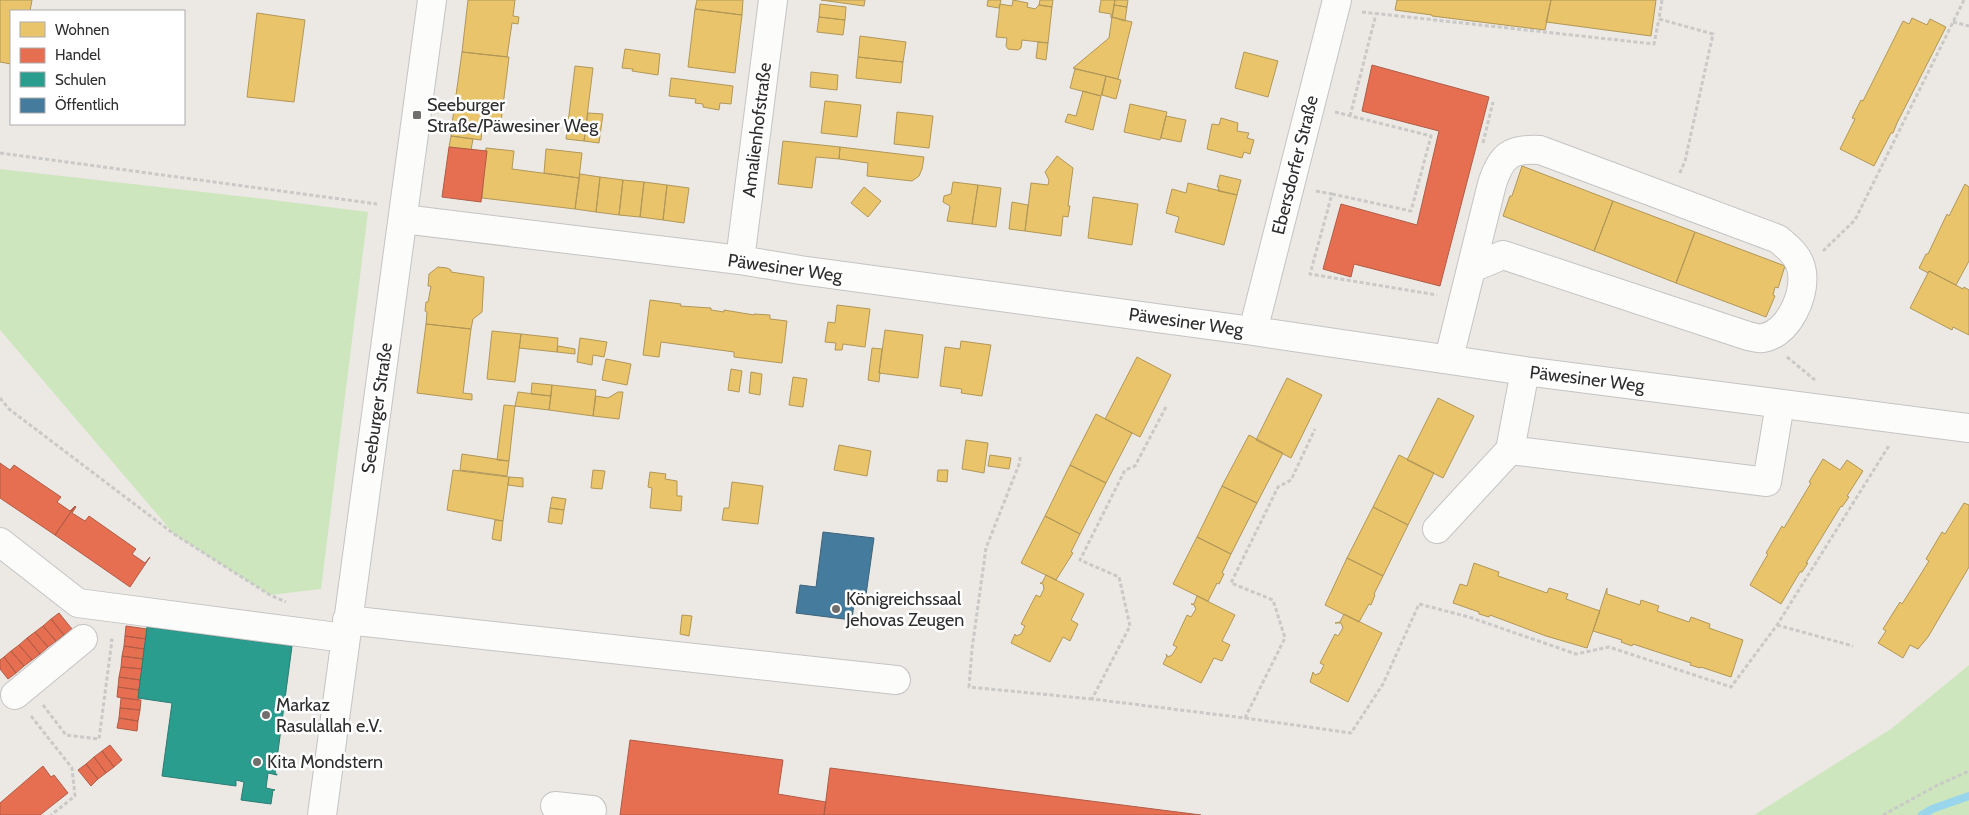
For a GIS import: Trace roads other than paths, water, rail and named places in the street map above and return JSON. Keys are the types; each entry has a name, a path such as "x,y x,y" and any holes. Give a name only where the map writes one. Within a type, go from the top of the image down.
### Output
{"street":[{"name":"Seeburger Straße","path":"322,815 432,0"},
{"name":"Amalienhofstraße","path":"740,260 773,0"},
{"name":"Ebersdorfer Straße","path":"1254,330 1348,6"},
{"path":"1449,358 1497,169 1506,157 1524,148 1540,150 1778,239 1794,253 1802,272 1802,288 1793,314 1780,330 1763,338 1748,336 1503,255 1472,268"},
{"name":"Päwesiner Weg","path":"403,219 740,260 800,270 1254,330 1525,371 1969,428"},
{"path":"1437,529 1510,450 1525,371"},
{"path":"1510,450 1767,482 1780,404"},
{"path":"0,542 78,603 896,680"},
{"path":"15,695 83,639"},
{"path":"555,806 592,810"}],"waterway":[{"path":"1922,815 1932,809 1969,796"}],"place":[{"name":"Seeburger Straße/Päwesiner Weg","path":"417,115"},
{"name":"Königreichssaal Jehovas Zeugen","path":"836,609"},
{"name":"Markaz Rasulallah e.V.","path":"266,715"},
{"name":"Kita Mondstern","path":"257,762"}]}
